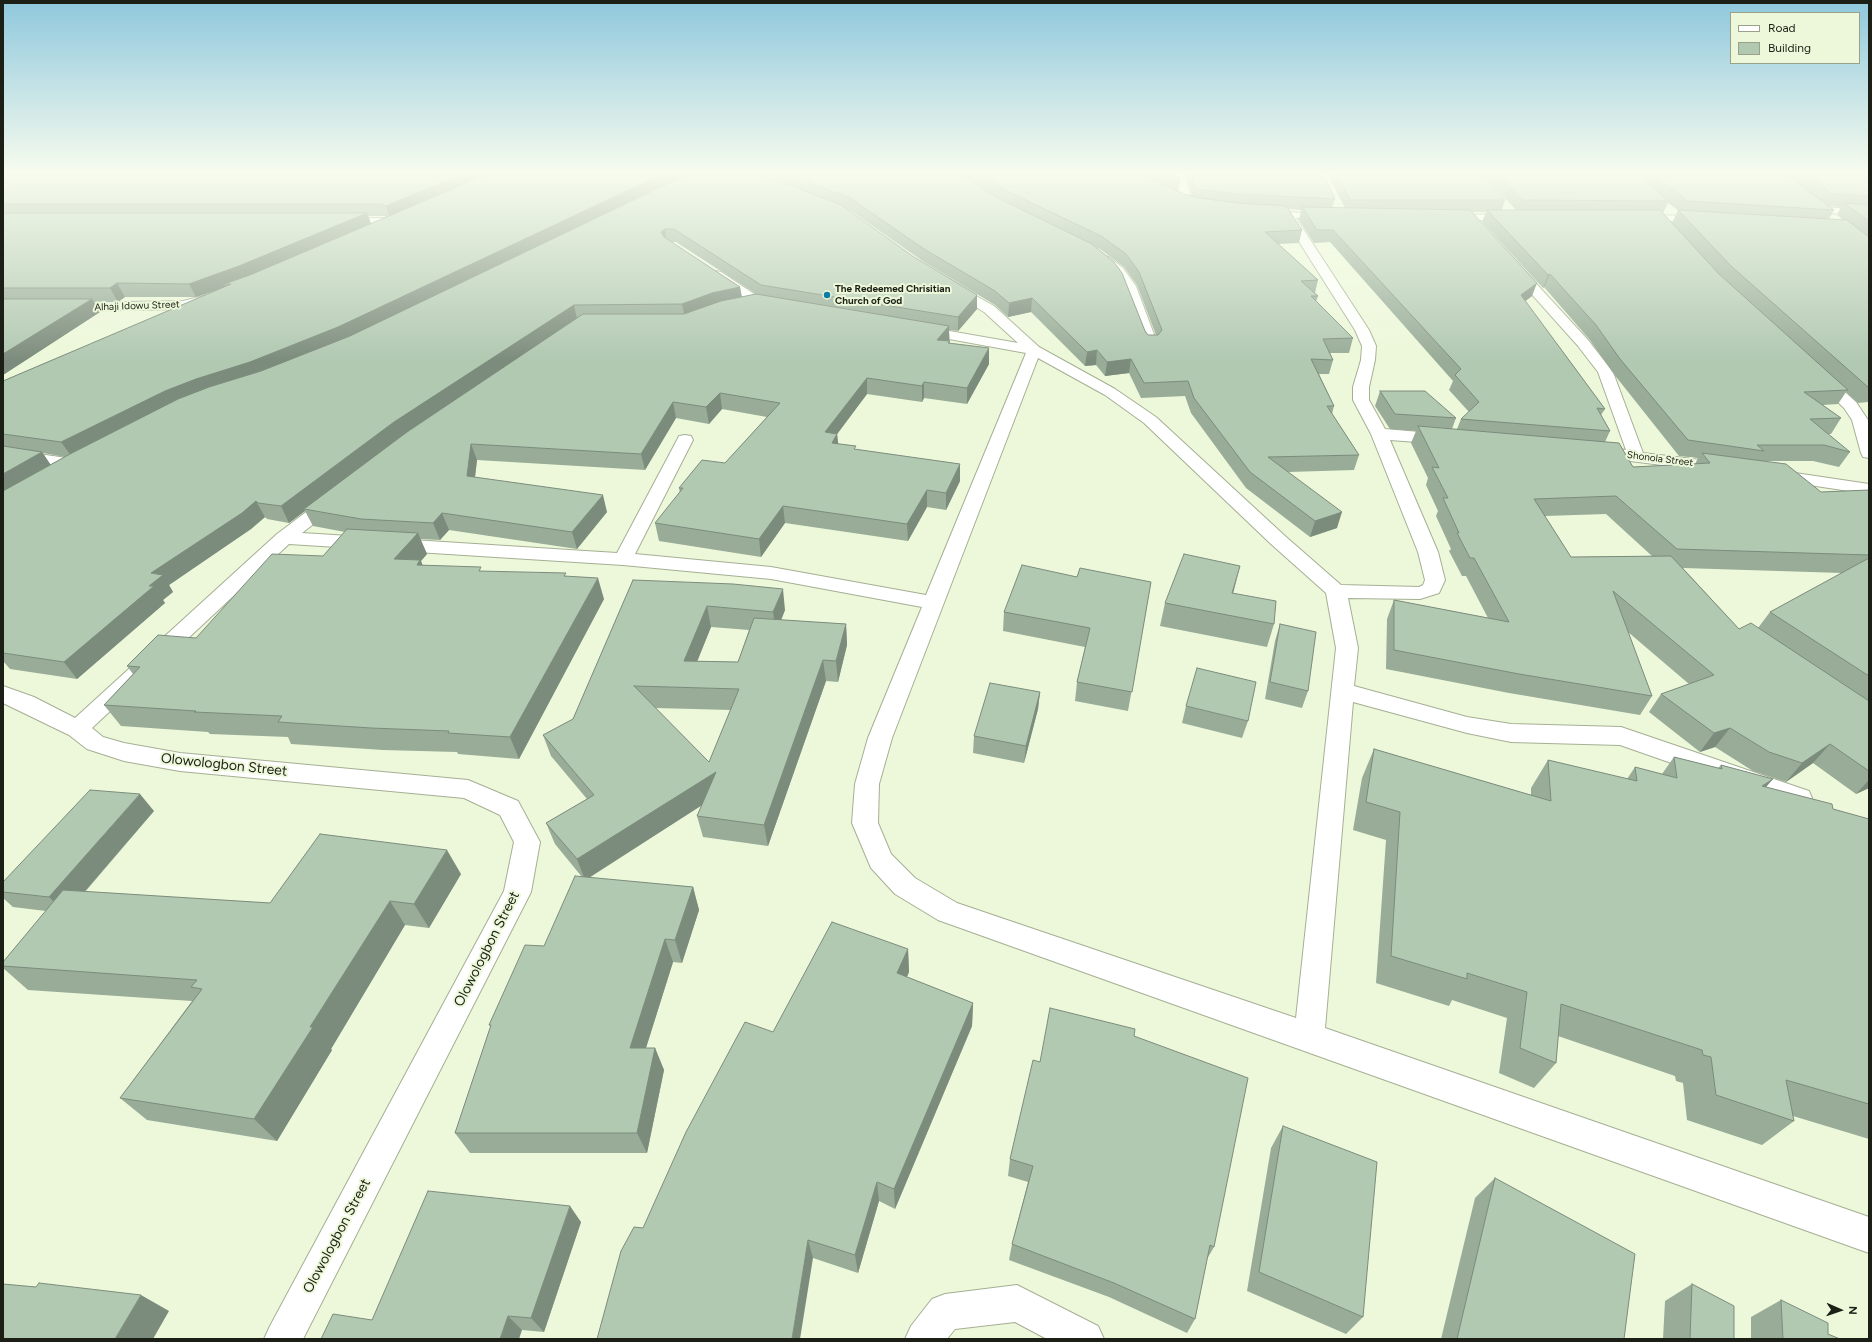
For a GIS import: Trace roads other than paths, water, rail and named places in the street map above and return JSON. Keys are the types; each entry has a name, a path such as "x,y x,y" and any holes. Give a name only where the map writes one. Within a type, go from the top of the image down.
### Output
{"street":[{"path":"1301,236 1362,330 1369,346 1368,360 1361,386 1361,400 1379,434 1428,552 1435,580 1432,589 1420,593 1336,591"},
{"path":"1095,253 1119,271 1129,286 1151,345"},
{"path":"1506,258 1583,343 1605,372 1636,456"},
{"path":"702,267 766,304 731,308"},
{"path":"930,273 989,309 1034,350 1110,392 1150,420 1278,540 1336,591 1347,648 1309,1037"},
{"name":"Alhaji Idowu Street","path":"56,307 166,306 203,300 222,294"},
{"path":"906,327 1034,350"},
{"path":"1034,350 880,738 867,784 865,823 880,860 905,886 948,912 1309,1037 1869,1235"},
{"path":"1810,368 1850,406 1860,420 1869,453"},
{"path":"1379,434 1457,440"},
{"path":"623,559 685,440"},
{"name":"Shonola Street","path":"1582,451 1636,456 1869,488"},
{"path":"3,454 81,461 55,476"},
{"path":"77,729 284,538 345,491"},
{"path":"284,538 623,559 771,573 933,603"},
{"path":"1343,691 1467,725 1511,732 1621,736 1820,805"},
{"name":"Olowologbon Street","path":"3,694 26,703 77,729 95,743 117,750 180,762 468,789 509,808 526,842 517,892 283,1339"},
{"path":"924,1339 945,1312 1017,1303 1085,1339"}],"place":[{"name":"The Redeemed Chrisitian Church of God","path":"827,295"}]}
